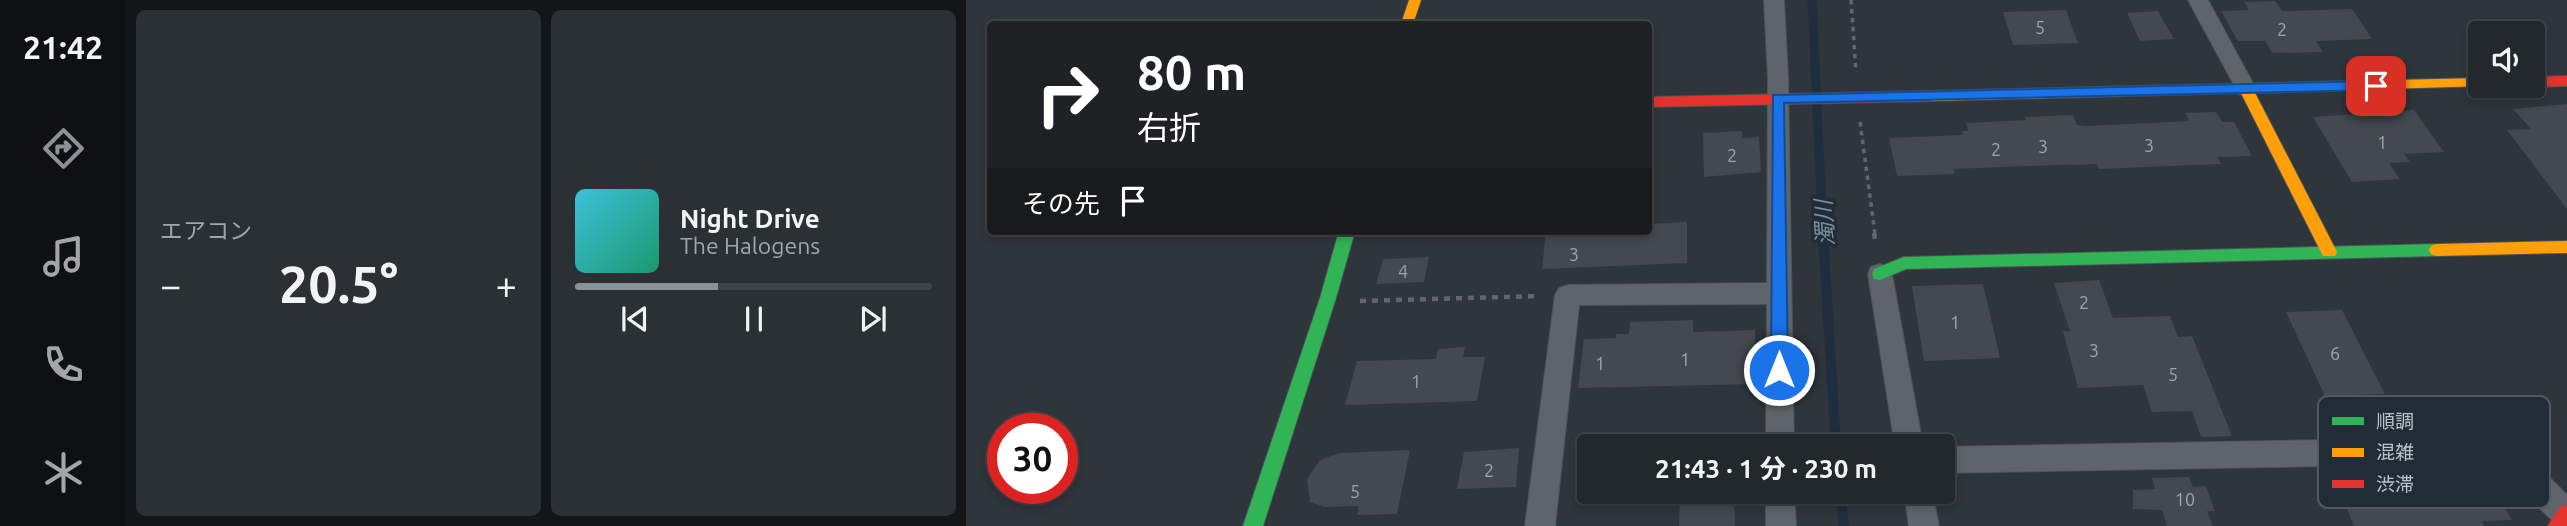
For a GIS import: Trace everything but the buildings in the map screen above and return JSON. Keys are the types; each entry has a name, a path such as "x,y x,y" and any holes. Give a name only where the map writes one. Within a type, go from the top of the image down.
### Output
{"street":[{"path":"1408,21 1415,0"},
{"path":"1774,0 1784,98 1779,293 1780,434"},
{"path":"2198,0 2329,252"},
{"path":"2545,82 2567,81"},
{"path":"1652,102 2468,83"},
{"path":"1253,526 1324,311 1346,235"},
{"path":"1907,434 1880,274 1904,263 2567,247"},
{"path":"1540,526 1568,295 1779,293"},
{"path":"1955,460 2318,453"},
{"path":"2550,498 2567,514 2558,526"},
{"path":"1780,504 1781,526"},
{"path":"1920,504 1924,526"}],"path":[{"path":"1851,0 1856,78"},
{"path":"1859,114 1880,274"},
{"path":"1349,301 1568,295"}],"waterway":[{"name":"濁川","path":"1812,0 1823,234"},
{"name":"濁川","path":"1823,233 1835,434"},
{"name":"濁川","path":"1841,504 1844,526"}],"traffic: fast":[{"path":"1253,526 1328,298 1346,235"},
{"path":"1880,274 1904,263 2437,250"}],"traffic: slow":[{"path":"1408,21 1415,0"},
{"path":"1930,96 2468,83"},
{"path":"2246,89 2329,252"},
{"path":"2437,250 2567,247"}],"traffic: jam":[{"path":"2545,82 2567,81"},
{"path":"1652,102 1930,96"},
{"path":"2558,526 2567,514"}],"route":[{"path":"1779,370 1777,98 2376,86"}]}
